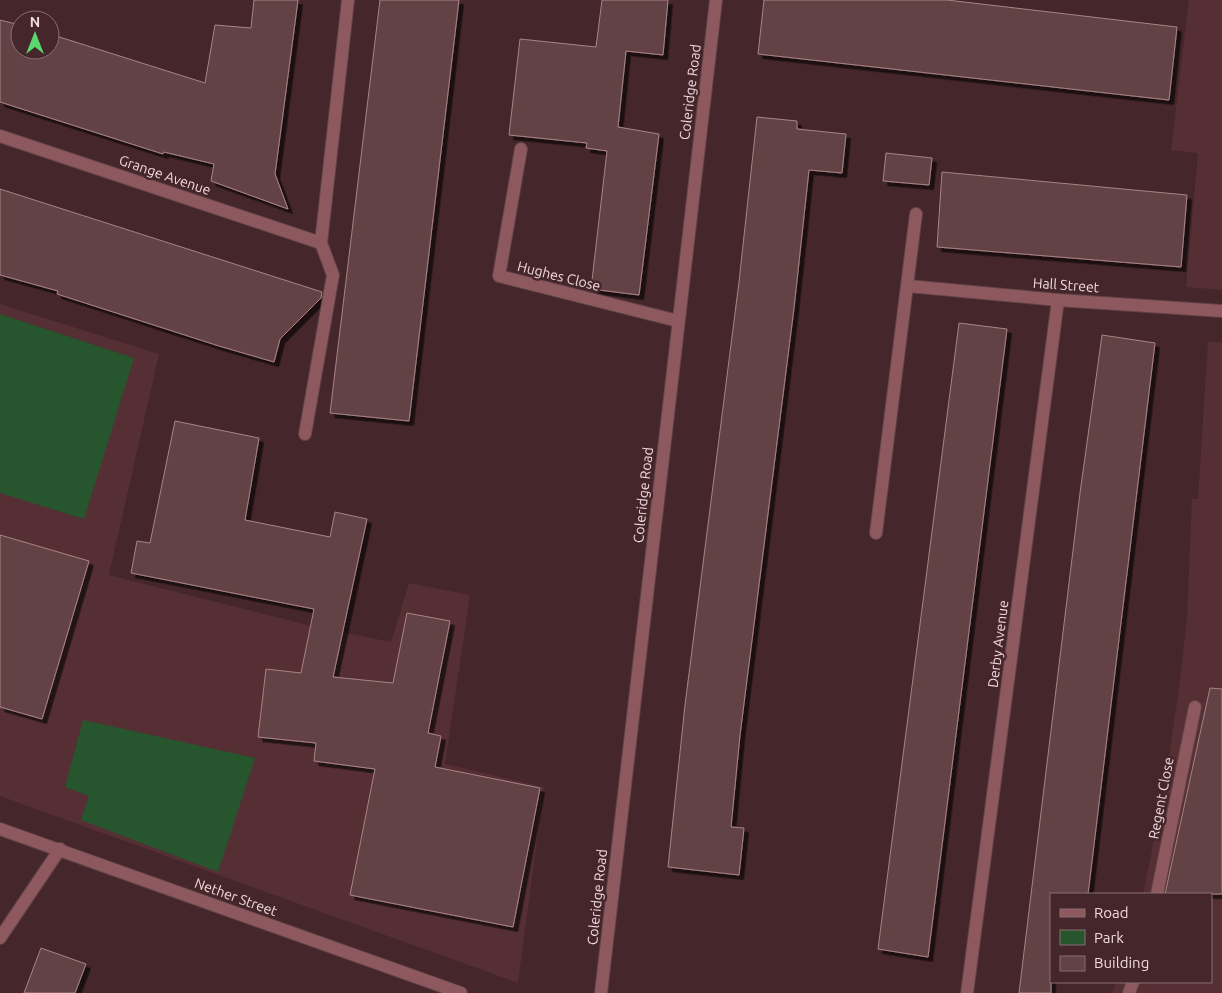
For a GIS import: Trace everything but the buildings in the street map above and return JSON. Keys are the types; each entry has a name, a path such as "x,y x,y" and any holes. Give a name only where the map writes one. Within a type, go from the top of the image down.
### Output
{"street":[{"path":"305,434 333,275 321,243 348,0"},
{"name":"Coleridge Road","path":"601,993 716,0"},
{"name":"Grange Avenue","path":"0,136 321,243"},
{"name":"Hughes Close","path":"521,149 499,276 678,321"},
{"path":"876,533 916,214"},
{"name":"Hall Street","path":"908,286 1058,300 1222,311"},
{"name":"Derby Avenue","path":"967,993 1058,300"},
{"name":"Regent Close","path":"1157,893 1195,707"},
{"name":"Nether Street","path":"0,829 461,993"},
{"path":"0,938 60,849"}],"shaded area":[{"path":"1189,0 1222,0 1222,290 1186,287 1198,153 1171,150"},
{"path":"0,304 159,354 109,575 308,625 391,642 409,583 470,595 445,764 544,787 518,983 0,796"},
{"path":"1208,342 1222,342 1222,993 1112,993 1116,983 1212,983 1212,893 1143,893 1163,796 1178,696 1187,618 1192,499 1198,499"}],"green space":[{"path":"0,314 134,358 84,519 0,493"},
{"path":"83,720 255,758 218,872 81,820 89,796 65,787"}]}
